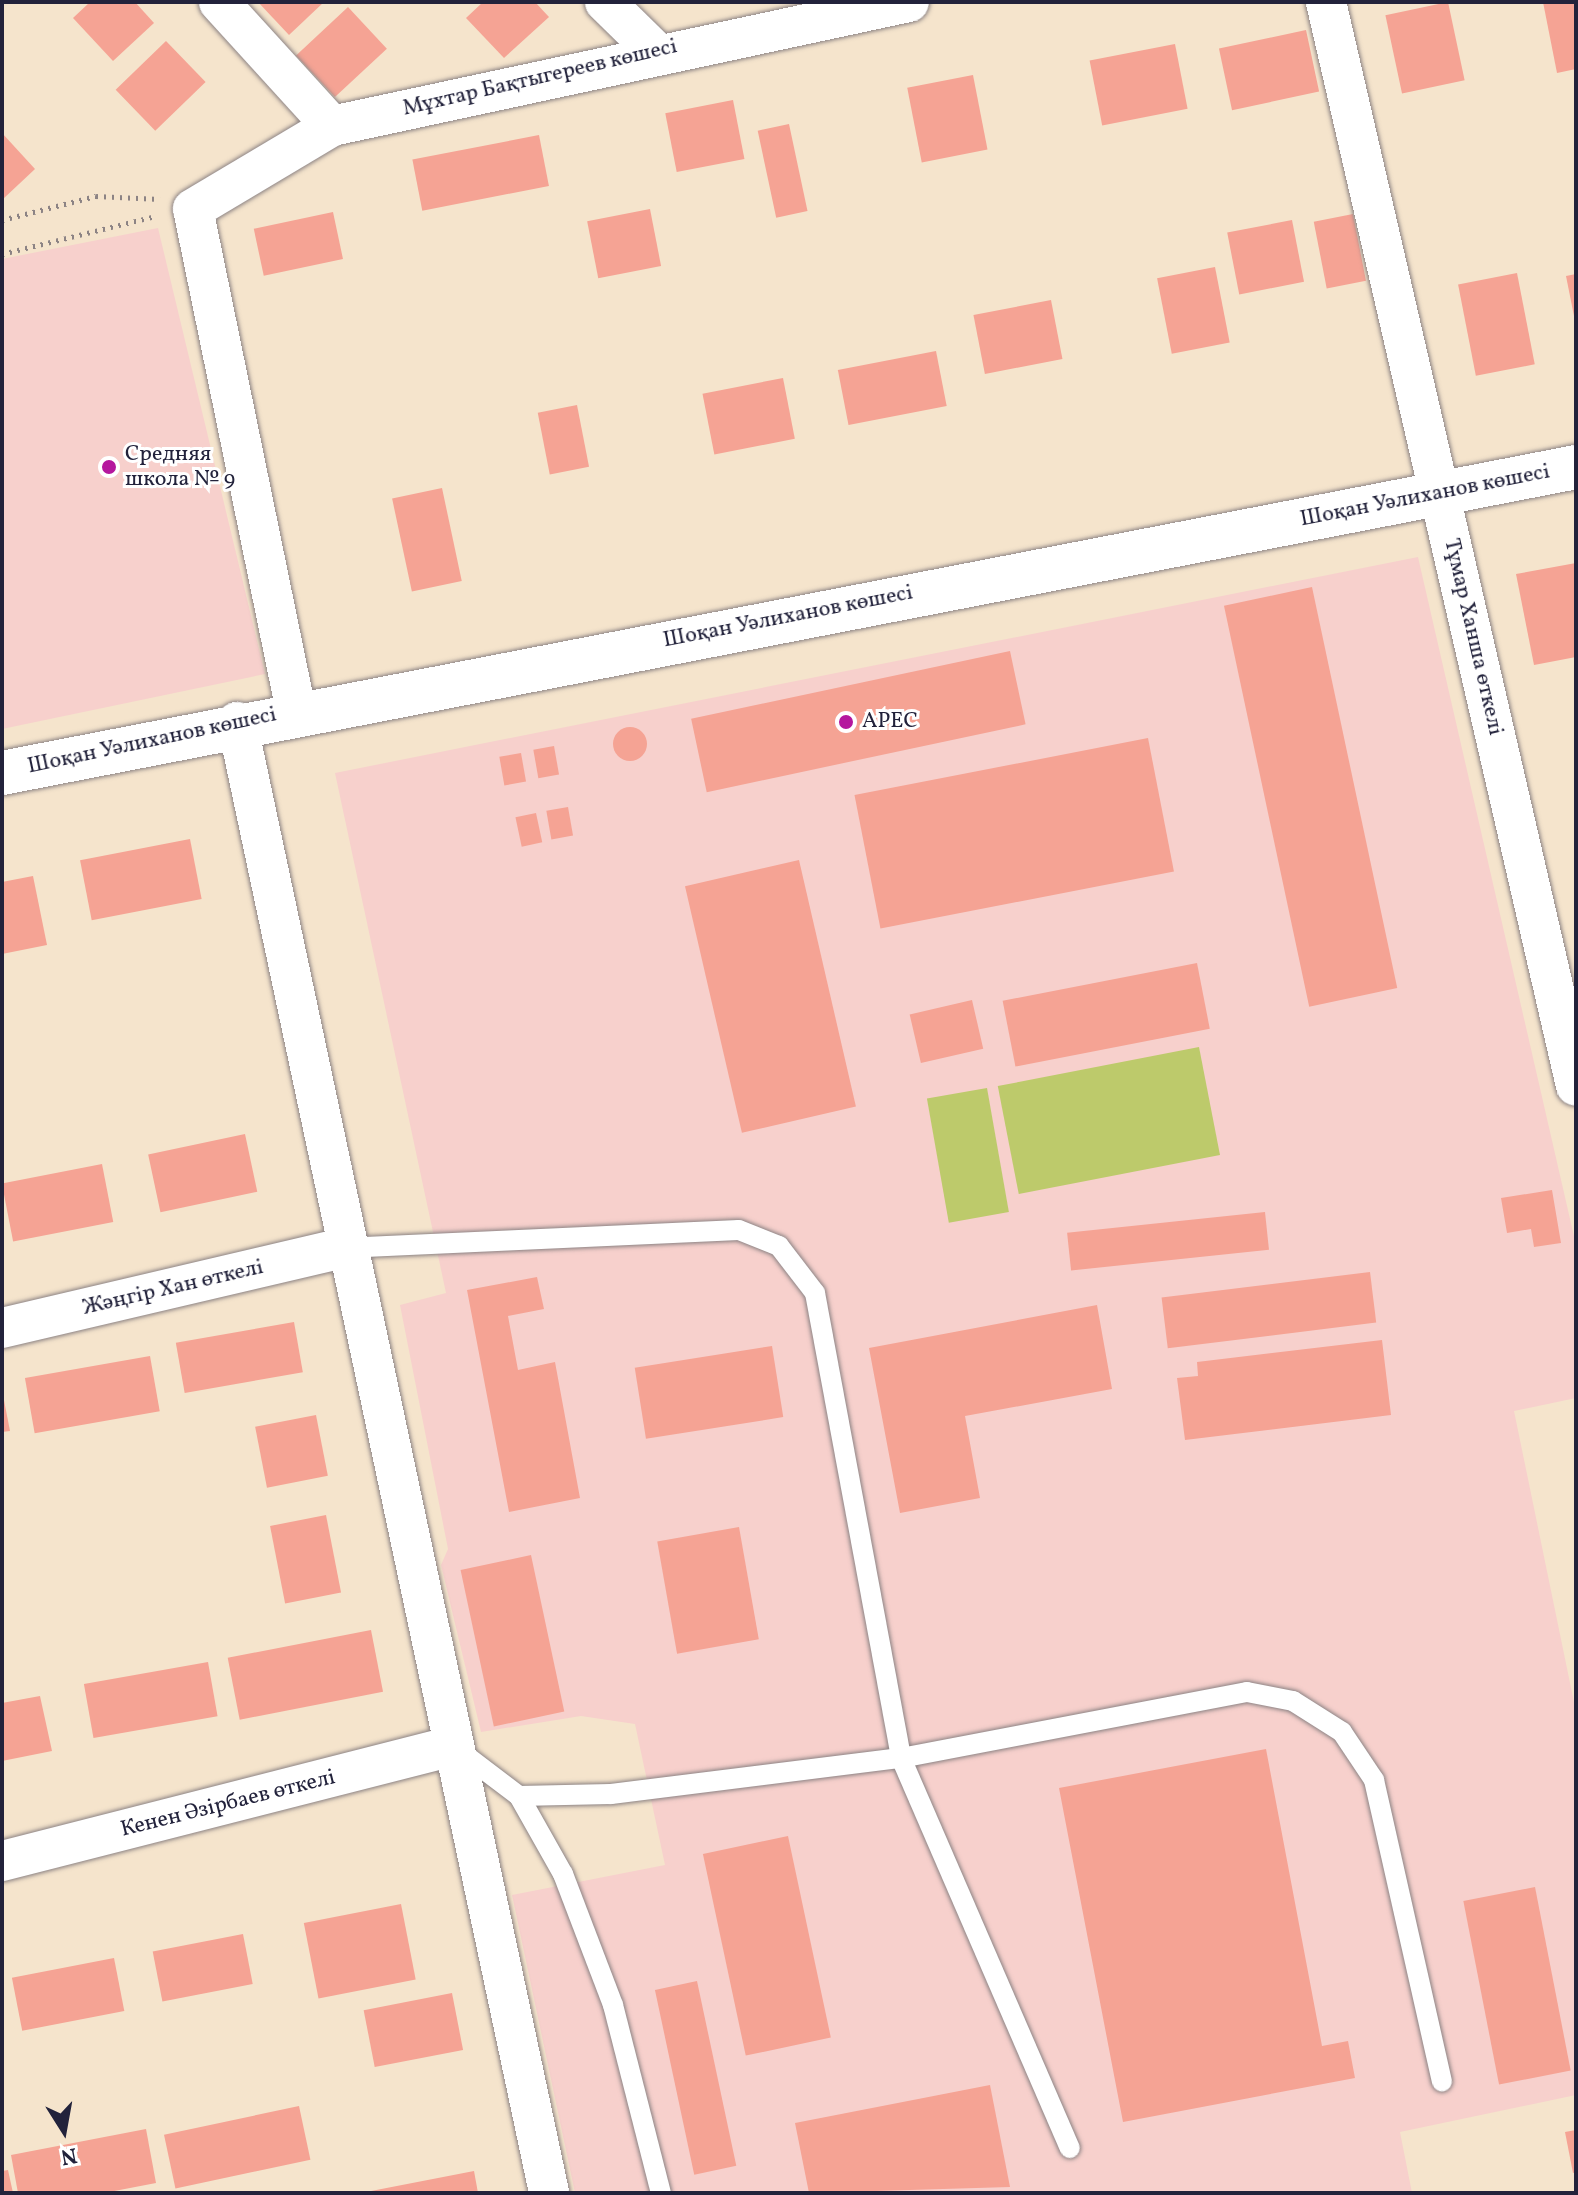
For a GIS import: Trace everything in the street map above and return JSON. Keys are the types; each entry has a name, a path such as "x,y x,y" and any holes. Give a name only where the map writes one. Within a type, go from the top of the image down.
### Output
{"main road":[{"name":"Шоқан Уәлиханов көшесі","path":"2,773 237,722 1576,467"}],"street":[{"path":"219,2 332,126"},
{"path":"605,2 655,51"},
{"name":"Мұхтар Бақтыгереев көшесі","path":"184,211 332,126 655,51 909,2"},
{"name":"Тұмар Ханша өткелі","path":"1326,2 1440,494 1563,974 1576,1086"},
{"path":"184,211 296,711"},
{"path":"237,722 343,1248 549,2193"},
{"name":"Жәңгір Хан өткелі","path":"2,1328 343,1248"},
{"name":"Кенен Әзірбаев өткелі","path":"2,1861 453,1746"}],"lane":[{"path":"343,1248 739,1230 779,1246 815,1293 901,1758 1070,2148"},
{"path":"519,1796 611,1794 901,1758 1247,1692 1293,1701 1342,1732 1374,1780 1442,2081"},
{"path":"453,1746 519,1796 563,1874 613,2005 661,2193"}],"path":[{"path":"2,220 125,194 162,199 184,211"},
{"path":"2,254 184,211"}],"shaded area":[{"name":"Средняя школа № 9","path":"158,228 265,674 2,729 2,259"},
{"path":"1418,557 1576,1245 1576,1398 1514,1411 1576,1712 1576,2095 1400,2132 1412,2193 575,2193 512,1895 665,1865 635,1724 581,1716 481,1732 441,1565 448,1549 400,1305 446,1293 335,773"}],"green space":[{"path":"1199,1047 1220,1155 1019,1194 998,1086"},
{"path":"987,1088 1009,1212 949,1223 927,1099"}],"building":[{"path":"90,2 135,2 154,23 113,61 73,18"},
{"path":"258,2 324,2 289,35"},
{"path":"483,2 535,2 549,17 504,58 466,18"},
{"path":"1448,2 1465,80 1402,94 1385,15"},
{"path":"1543,2 1576,2 1576,69 1557,73"},
{"path":"348,7 387,49 335,97 296,55"},
{"path":"1306,30 1319,92 1232,110 1219,49"},
{"path":"166,41 206,82 155,131 116,90"},
{"path":"1175,44 1188,109 1102,125 1090,61"},
{"path":"973,75 988,150 922,162 907,88"},
{"path":"733,100 744,159 677,172 665,113"},
{"path":"789,124 808,211 776,218 758,131"},
{"path":"2,133 35,169 2,200"},
{"path":"539,135 549,186 422,211 412,160"},
{"path":"650,209 661,266 598,278 587,221"},
{"path":"333,212 343,259 264,276 254,229"},
{"path":"1353,214 1366,281 1327,288 1314,222"},
{"path":"1292,220 1304,282 1239,294 1227,233"},
{"path":"1215,267 1230,343 1172,354 1157,278"},
{"path":"1517,273 1535,364 1476,376 1458,284"},
{"path":"1576,274 1576,321 1575,321 1566,276"},
{"path":"1051,300 1062,359 985,374 973,315"},
{"path":"936,351 947,406 849,425 838,370"},
{"path":"783,378 795,439 714,455 703,394"},
{"path":"577,405 589,467 550,474 538,413"},
{"path":"442,488 462,581 412,592 392,499"},
{"path":"1576,563 1576,657 1534,665 1516,574"},
{"path":"1312,587 1397,988 1309,1007 1224,606"},
{"path":"1010,651 1026,724 707,792 691,719"},
{"path":"630,727 642,732 647,744 642,756 630,761 618,756 613,744 618,732"},
{"path":"1148,738 1174,872 880,929 854,795"},
{"path":"554,746 559,775 538,778 533,750"},
{"path":"521,753 526,782 504,785 499,757"},
{"path":"568,807 573,836 551,839 546,811"},
{"path":"536,813 542,842 522,847 515,817"},
{"path":"190,839 202,899 92,920 80,860"},
{"path":"799,860 856,1107 742,1133 685,886"},
{"path":"33,876 47,945 2,954 2,882"},
{"path":"1197,963 1210,1029 1015,1067 1003,1001"},
{"path":"972,1000 983,1049 921,1063 910,1014"},
{"path":"245,1134 257,1192 160,1212 148,1155"},
{"path":"102,1164 113,1222 13,1241 2,1183"},
{"path":"1552,1190 1561,1243 1534,1247 1531,1229 1507,1233 1501,1198"},
{"path":"1265,1212 1269,1250 1071,1271 1067,1233"},
{"path":"1370,1272 1376,1323 1168,1348 1162,1298"},
{"path":"537,1277 544,1309 508,1316 518,1370 555,1362 580,1498 509,1512 467,1290"},
{"path":"1097,1305 1112,1389 965,1416 980,1498 900,1513 869,1348"},
{"path":"294,1322 303,1372 185,1393 176,1343"},
{"path":"1382,1340 1391,1415 1185,1440 1177,1378 1198,1376 1197,1362"},
{"path":"772,1346 783,1417 646,1439 635,1368"},
{"path":"150,1356 160,1411 35,1433 25,1378"},
{"path":"2,1396 10,1431 2,1432"},
{"path":"316,1415 328,1476 267,1488 255,1427"},
{"path":"326,1515 341,1593 285,1603 270,1526"},
{"path":"739,1527 759,1639 677,1654 657,1541"},
{"path":"531,1555 564,1712 494,1726 461,1570"},
{"path":"371,1630 383,1692 240,1720 228,1658"},
{"path":"208,1662 218,1716 93,1738 84,1684"},
{"path":"40,1696 52,1751 2,1761 2,1703"},
{"path":"1266,1749 1322,2046 1348,2041 1355,2078 1123,2122 1059,1788"},
{"path":"788,1836 831,2037 746,2056 703,1854"},
{"path":"1535,1887 1571,2071 1499,2084 1463,1901"},
{"path":"401,1904 416,1980 319,1998 304,1923"},
{"path":"243,1934 253,1984 162,2002 153,1952"},
{"path":"114,1958 124,2011 22,2031 12,1978"},
{"path":"697,1981 736,2166 694,2175 655,1990"},
{"path":"452,1993 463,2050 375,2067 364,2010"},
{"path":"990,2085 1010,2187 809,2193 795,2123"},
{"path":"299,2106 310,2160 175,2188 164,2135"},
{"path":"146,2129 156,2183 104,2193 18,2193 11,2155"},
{"path":"1576,2130 1576,2172 1573,2173 1565,2132"},
{"path":"8,2170 13,2193 2,2193 2,2171"},
{"path":"474,2171 478,2193 366,2193 366,2192"}],"place":[{"name":"Средняя школа № 9","path":"109,467"},
{"name":"APEC","path":"846,722"}]}
